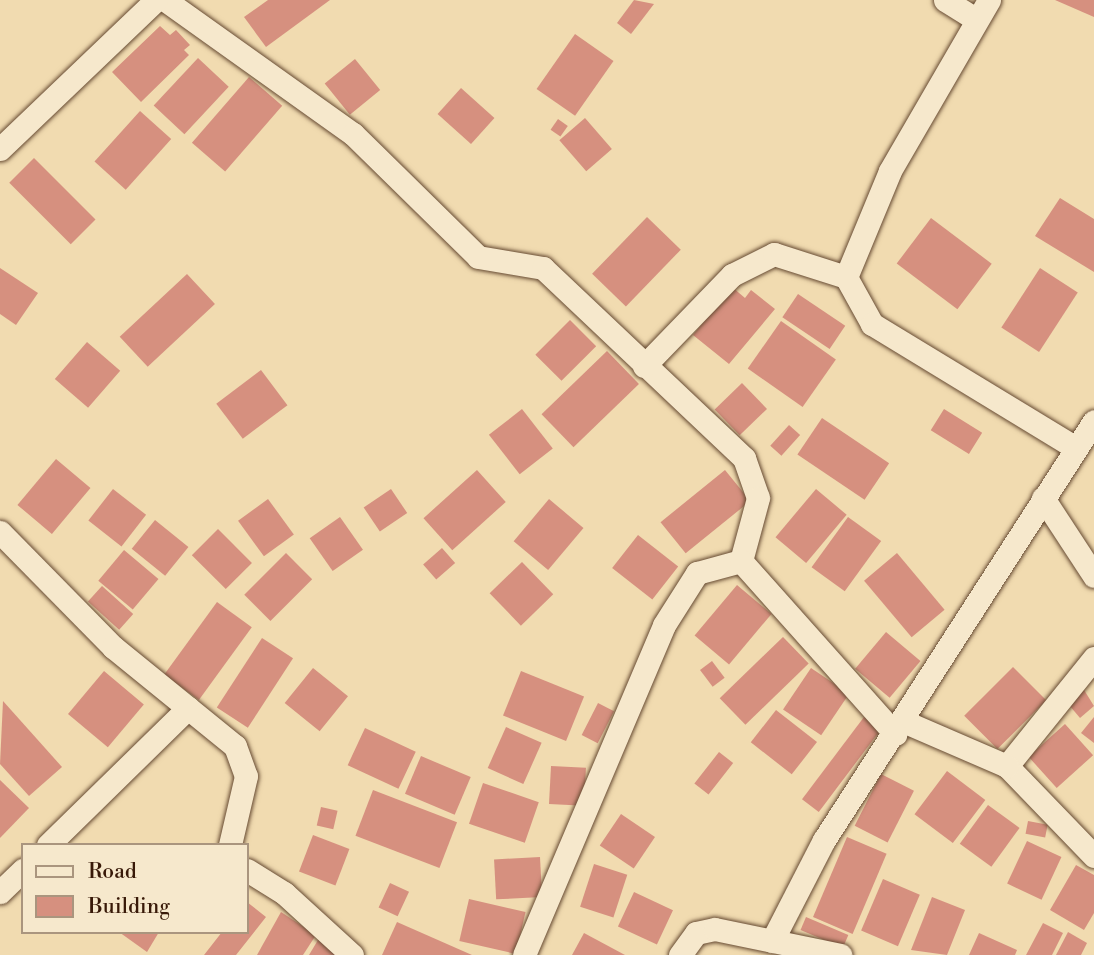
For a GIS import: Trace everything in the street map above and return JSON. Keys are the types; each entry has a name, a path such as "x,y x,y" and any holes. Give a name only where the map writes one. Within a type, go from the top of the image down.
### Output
{"street":[{"path":"0,149 156,0"},
{"path":"165,0 353,134 478,257 543,268 752,469 758,498 741,561"},
{"path":"945,0 975,19"},
{"path":"846,277 890,171 975,19 989,0"},
{"path":"644,366 732,275 774,254 846,277 872,324 1074,447"},
{"path":"772,941 824,840 899,728 1074,447 1094,421"},
{"path":"1043,498 1094,576"},
{"path":"0,532 113,647 188,708 244,761 246,776 230,843"},
{"path":"741,561 899,728 1007,766 1094,856"},
{"path":"524,955 664,625 698,573 741,561"},
{"path":"1007,766 1094,658"},
{"path":"50,843 188,708"},
{"path":"248,871 284,893 352,955"},
{"path":"0,892 21,872"},
{"path":"680,955 696,933 715,929 840,955"}],"building":[{"path":"268,0 330,0 266,47 244,17"},
{"path":"634,0 654,4 631,34 617,23"},
{"path":"1055,0 1094,0 1094,17"},
{"path":"160,26 170,35 176,30 190,45 184,50 189,55 141,102 112,72"},
{"path":"575,34 614,61 575,116 537,89"},
{"path":"198,58 229,87 184,134 154,106"},
{"path":"355,59 380,90 350,115 325,84"},
{"path":"249,77 282,106 225,172 192,143"},
{"path":"461,88 494,118 471,144 438,114"},
{"path":"140,111 171,139 126,190 94,162"},
{"path":"585,118 612,149 586,171 559,140"},
{"path":"558,119 568,126 560,137 551,130"},
{"path":"34,158 96,220 71,244 9,183"},
{"path":"1060,198 1094,219 1094,272 1035,236"},
{"path":"647,217 681,250 626,306 592,274"},
{"path":"931,218 992,264 957,309 897,264"},
{"path":"0,268 38,293 16,325 0,314"},
{"path":"1040,268 1078,293 1039,352 1001,328"},
{"path":"187,274 215,304 148,367 120,337"},
{"path":"732,287 745,298 751,290 775,309 729,364 693,335"},
{"path":"798,294 845,326 830,349 782,317"},
{"path":"570,320 596,346 562,381 535,355"},
{"path":"781,321 836,359 803,407 748,369"},
{"path":"87,342 120,371 88,408 55,379"},
{"path":"607,351 639,384 573,447 542,414"},
{"path":"261,370 287,405 243,439 216,404"},
{"path":"742,383 767,409 740,435 715,409"},
{"path":"522,409 553,448 520,474 489,435"},
{"path":"944,409 982,433 969,454 931,430"},
{"path":"822,418 889,463 865,500 797,454"},
{"path":"789,425 800,435 781,456 770,446"},
{"path":"56,459 90,488 52,534 17,505"},
{"path":"477,470 506,502 452,550 423,518"},
{"path":"725,470 750,501 686,553 660,522"},
{"path":"113,489 146,515 121,546 88,521"},
{"path":"391,489 407,513 380,531 364,507"},
{"path":"816,489 847,515 806,563 776,537"},
{"path":"268,499 294,535 264,556 238,521"},
{"path":"549,499 583,528 548,570 514,541"},
{"path":"340,517 363,550 333,571 310,538"},
{"path":"848,517 881,541 845,591 812,567"},
{"path":"155,520 188,547 165,576 132,549"},
{"path":"218,529 252,563 226,589 192,555"},
{"path":"638,535 678,566 652,599 612,568"},
{"path":"442,548 455,563 436,579 423,564"},
{"path":"124,550 158,579 133,610 98,581"},
{"path":"286,553 312,579 270,621 244,595"},
{"path":"897,553 945,610 912,637 864,581"},
{"path":"522,562 553,594 521,626 490,593"},
{"path":"737,585 771,614 729,664 695,636"},
{"path":"102,586 133,614 119,630 88,602"},
{"path":"217,602 252,627 199,700 164,675"},
{"path":"886,632 920,661 890,698 855,669"},
{"path":"783,637 809,664 745,725 720,698"},
{"path":"262,638 293,658 248,728 217,708"},
{"path":"712,661 725,678 713,687 700,670"},
{"path":"1013,667 1046,700 997,749 964,716"},
{"path":"313,668 348,696 320,731 285,703"},
{"path":"811,668 849,694 821,735 783,709"},
{"path":"104,671 144,704 108,747 68,714"},
{"path":"521,671 584,696 566,741 503,716"},
{"path":"1081,685 1094,706 1080,718 1064,699"},
{"path":"3,701 62,767 29,796 0,764"},
{"path":"598,703 614,711 598,743 582,735"},
{"path":"776,710 817,742 792,774 751,742"},
{"path":"864,717 881,730 819,812 802,799"},
{"path":"1094,717 1094,743 1081,733"},
{"path":"1065,724 1093,755 1057,788 1029,757"},
{"path":"506,727 542,743 523,784 488,768"},
{"path":"365,728 416,752 398,789 348,765"},
{"path":"719,752 733,763 709,795 694,784"},
{"path":"421,756 471,777 455,815 405,794"},
{"path":"551,766 586,768 584,806 549,804"},
{"path":"947,771 985,800 953,843 915,814"},
{"path":"881,774 914,791 888,842 855,826"},
{"path":"0,780 29,808 0,838"},
{"path":"483,783 539,802 525,843 469,824"},
{"path":"373,790 457,822 439,868 355,836"},
{"path":"988,805 1020,828 991,867 960,844"},
{"path":"321,807 338,811 333,829 317,826"},
{"path":"621,814 655,837 634,868 600,846"},
{"path":"1028,821 1048,825 1045,838 1026,834"},
{"path":"313,835 349,849 335,885 299,871"},
{"path":"847,837 887,854 853,934 813,917"},
{"path":"1027,841 1061,857 1042,900 1007,884"},
{"path":"540,857 542,897 496,899 494,859"},
{"path":"594,864 627,875 613,918 580,907"},
{"path":"1076,865 1094,875 1094,913 1084,930 1050,910"},
{"path":"883,879 920,895 898,946 861,931"},
{"path":"390,883 409,892 398,916 379,907"},
{"path":"634,892 673,910 657,945 618,926"},
{"path":"932,897 965,910 947,955 911,950"},
{"path":"469,899 526,912 516,954 459,941"},
{"path":"248,903 266,917 236,955 204,955 220,934 248,934"},
{"path":"281,912 316,935 303,955 257,955"},
{"path":"806,917 848,935 843,948 801,930"},
{"path":"397,922 472,955 382,955"},
{"path":"1043,923 1063,933 1052,955 1026,955"},
{"path":"1068,932 1087,943 1081,955 1056,955"},
{"path":"584,933 625,955 572,955"},
{"path":"979,933 1017,950 1015,955 969,955"},
{"path":"122,934 158,934 147,952"},
{"path":"321,935 346,955 309,955"}]}
